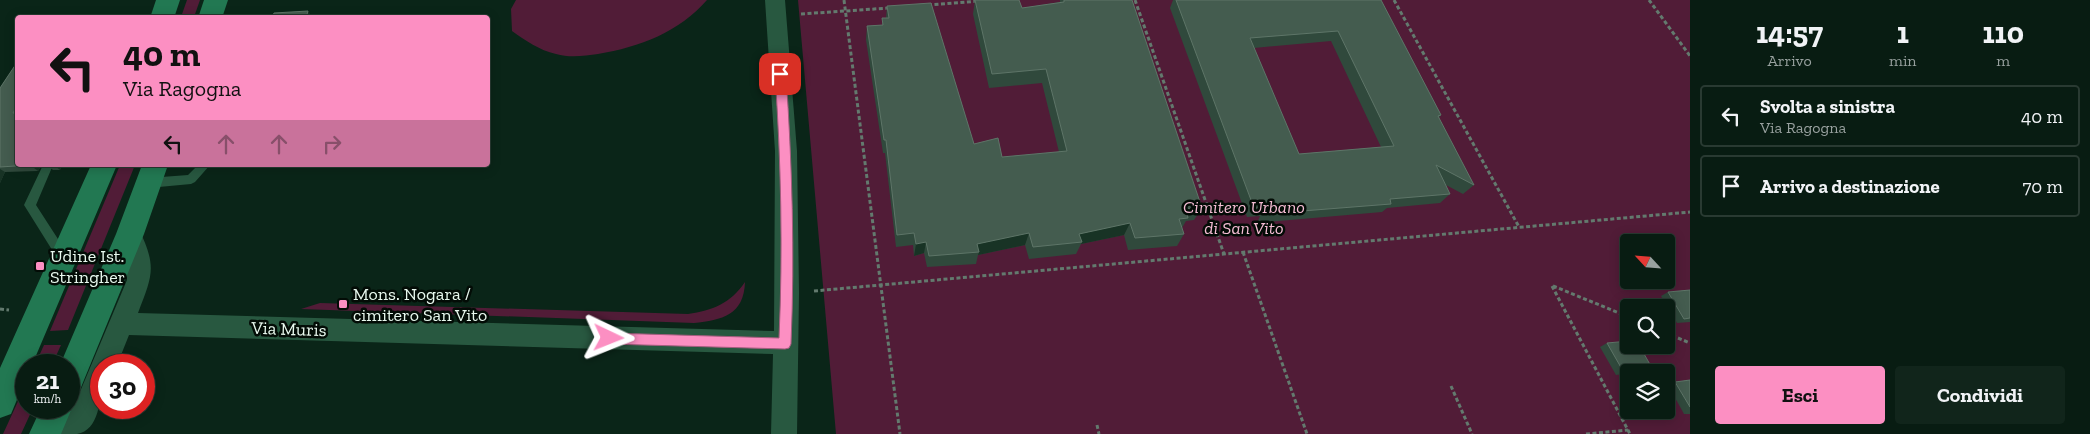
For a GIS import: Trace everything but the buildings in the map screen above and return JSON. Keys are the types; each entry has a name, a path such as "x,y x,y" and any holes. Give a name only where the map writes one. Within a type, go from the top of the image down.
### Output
{"main road":[{"path":"163,15 168,0"},
{"path":"211,15 216,0"},
{"path":"0,403 103,167"},
{"path":"80,354 130,234 152,174"},
{"path":"45,434 52,419"}],"street":[{"path":"775,0 786,151 787,293 784,434"},
{"path":"110,354 139,280 139,256 130,234"},
{"name":"Via Muris","path":"123,324 785,344"},
{"path":"58,434 83,415 90,399"}],"lane":[{"path":"47,167 30,205 64,257"},
{"path":"152,174 191,179 204,167"}],"path":[{"path":"844,0 900,434"},
{"path":"1135,0 1224,254"},
{"path":"1394,0 1519,227"},
{"path":"1650,0 1690,56"},
{"path":"923,5 980,1"},
{"path":"799,14 894,7"},
{"path":"1154,73 1161,72"},
{"path":"1181,156 1190,156"},
{"path":"823,290 1690,212"},
{"path":"1243,252 1307,434"},
{"path":"1586,434 1629,432 1552,286 1620,313"},
{"path":"1675,337 1690,343"},
{"path":"1451,386 1472,434"},
{"path":"1097,425 1099,434"}],"green space":[{"path":"187,0 200,0 195,15 182,15"},
{"path":"516,0 707,0 684,21 644,42 614,51 572,56 544,50 512,31 511,9"},
{"name":"Cimitero Urbano di San Vito","path":"798,0 1690,0 1690,434 836,434"},
{"path":"119,167 134,167 68,330 50,331"},
{"path":"745,282 741,302 730,314 714,320 694,323 301,309 320,303 688,314 720,305 733,296"},
{"path":"44,345 61,345 57,354 40,354"},
{"path":"15,408 15,419 28,419 21,434 3,434"}],"place":[{"name":"Udine Ist. Stringher","path":"40,266"},
{"name":"Mons. Nogara / cimitero San Vito","path":"343,304"}],"route":[{"path":"609,338 785,344 787,293 786,151 780,74"}]}
